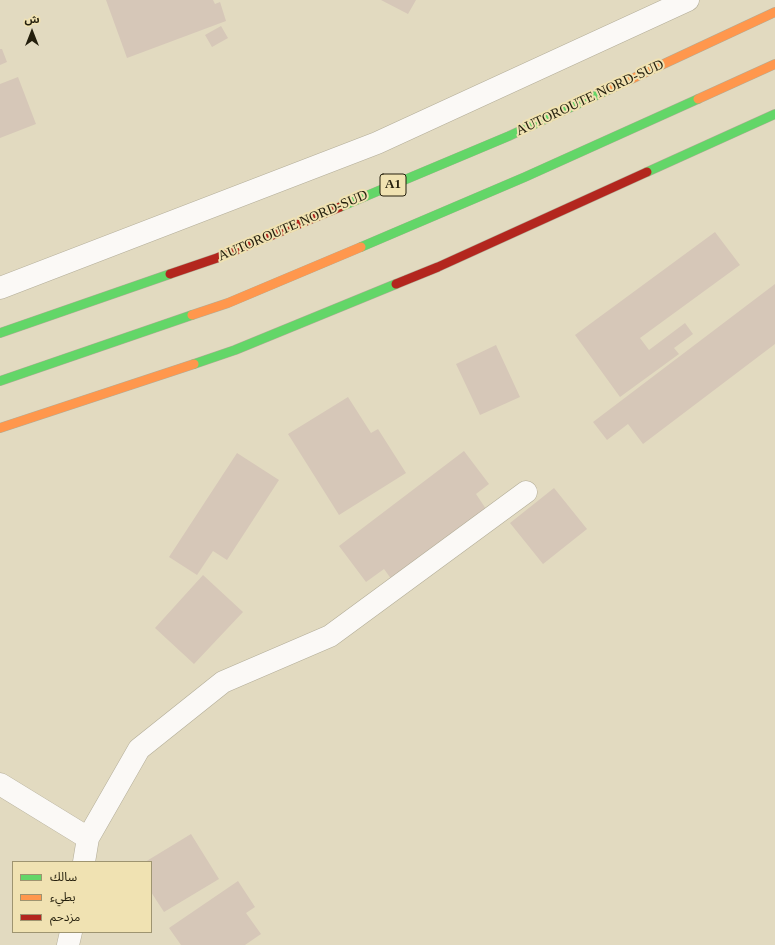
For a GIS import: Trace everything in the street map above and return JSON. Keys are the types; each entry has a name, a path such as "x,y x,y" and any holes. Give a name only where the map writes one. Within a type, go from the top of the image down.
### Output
{"main road":[{"name":"AUTOROUTE NORD-SUD","path":"0,333 232,252 509,136 775,12"},
{"path":"0,381 228,302 526,177 775,64"},
{"path":"0,428 243,347 445,263 775,114"}],"street":[{"path":"0,288 377,143 688,0"},
{"path":"84,861 88,838 139,750 223,682 330,636 526,492"},
{"path":"0,784 88,838"},
{"path":"68,945 71,933"}],"building":[{"path":"106,0 213,0 215,4 220,2 226,21 127,58"},
{"path":"381,0 416,0 408,14"},
{"path":"221,26 228,38 212,47 205,35"},
{"path":"0,49 2,49 7,62 0,65"},
{"path":"18,77 36,124 0,138 0,84"},
{"path":"715,232 740,265 640,338 649,350 685,323 693,334 674,348 679,354 620,397 575,335"},
{"path":"775,284 775,344 643,444 628,424 607,440 593,422"},
{"path":"496,345 520,397 480,415 456,364"},
{"path":"348,397 371,433 378,429 406,473 339,515 288,434"},
{"path":"464,451 489,484 476,494 486,509 392,580 384,569 366,582 339,546"},
{"path":"237,453 279,480 227,560 213,551 197,575 169,557"},
{"path":"554,488 587,529 543,564 510,523"},
{"path":"203,575 243,612 194,664 155,628"},
{"path":"191,834 219,879 164,912 152,894 152,861 147,861"},
{"path":"238,881 255,907 246,913 261,934 245,945 181,945 169,928"}],"traffic: fast":[{"path":"340,207 509,136 610,89"},
{"path":"361,247 525,177 698,99"},
{"path":"647,172 775,114"},
{"path":"0,333 170,274"},
{"path":"194,364 235,350 396,284"},
{"path":"0,381 192,315"}],"traffic: slow":[{"path":"610,89 775,12"},
{"path":"698,99 775,64"},
{"path":"192,315 228,303 361,247"},
{"path":"0,428 194,364"}],"traffic: jam":[{"path":"396,284 438,267 647,172"},
{"path":"170,274 217,258 340,207"}]}
